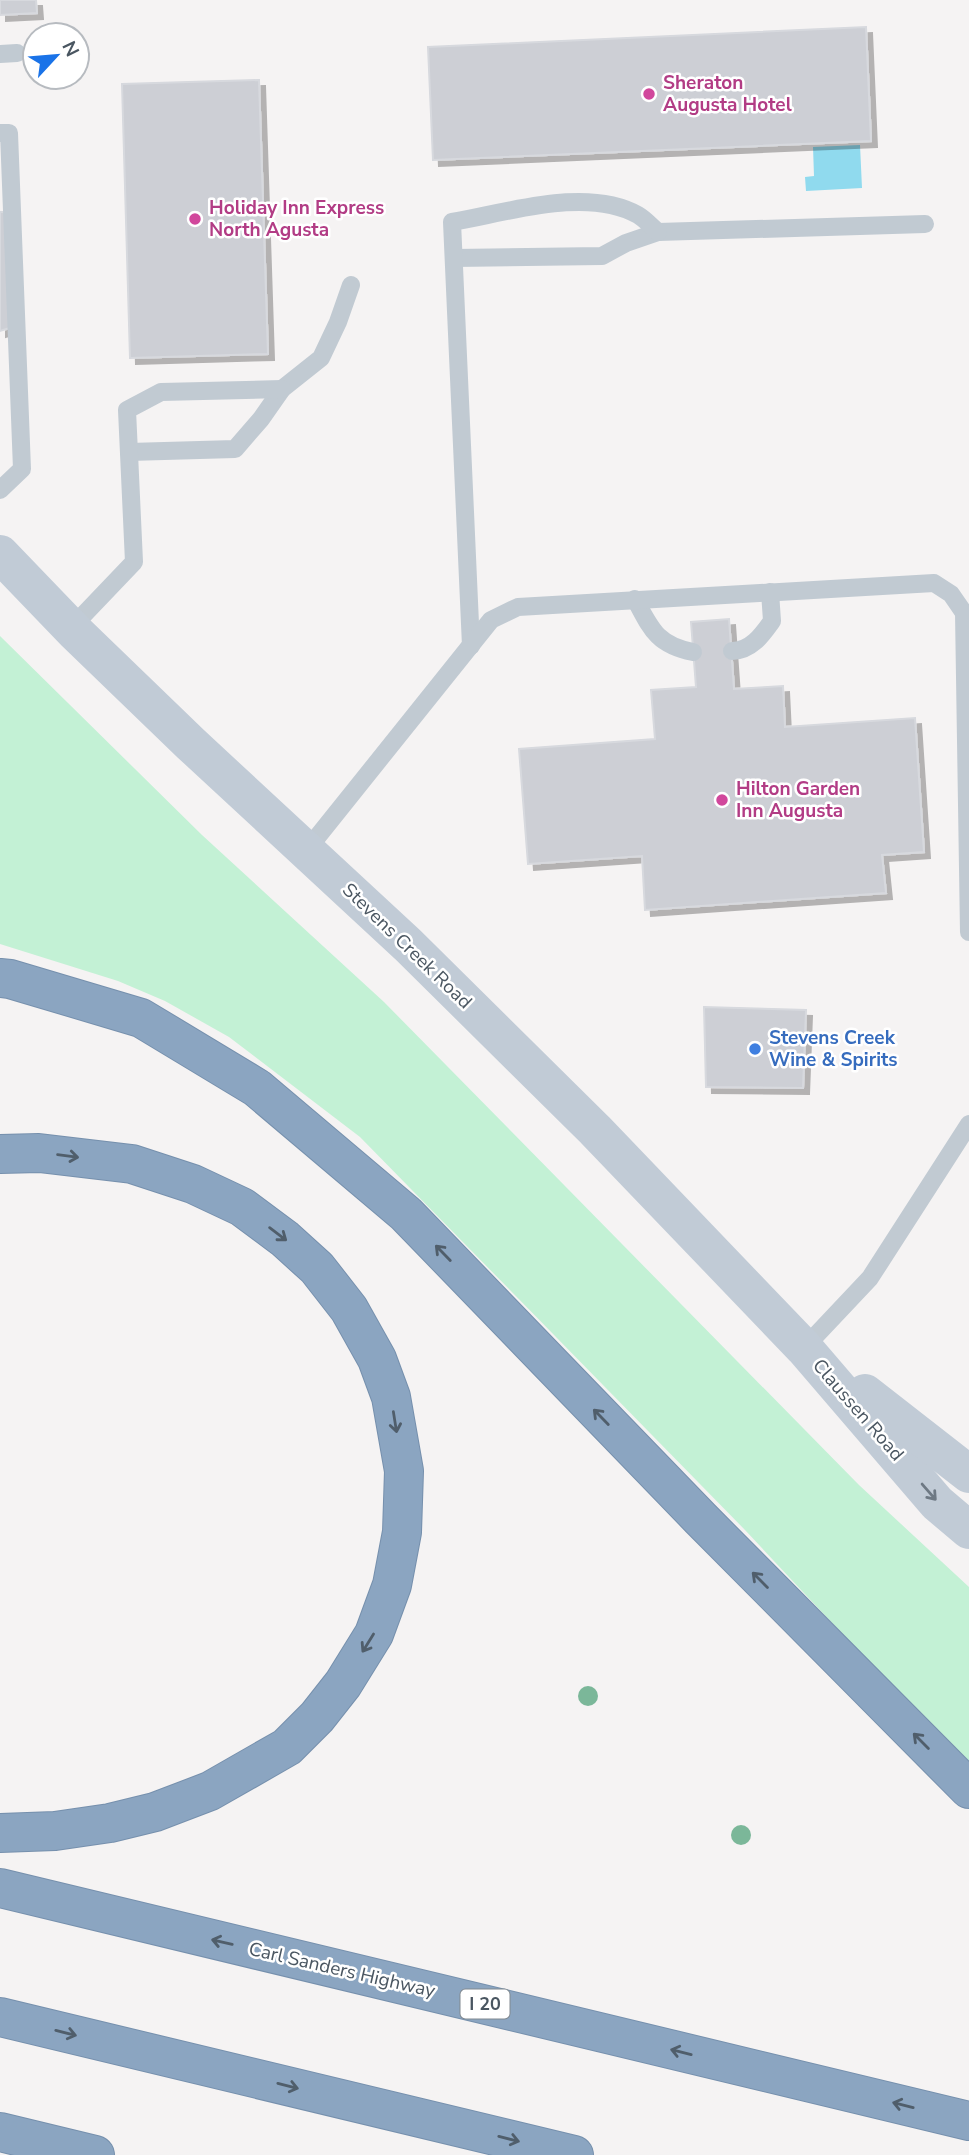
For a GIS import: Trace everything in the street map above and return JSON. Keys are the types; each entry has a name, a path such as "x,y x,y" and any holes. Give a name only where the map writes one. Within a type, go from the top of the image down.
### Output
{"highway":[{"path":"0,978 141,1018 257,1088 406,1214 699,1518 969,1789"},
{"path":"0,1154 39,1153 132,1164 193,1184 242,1207 285,1239 317,1269 349,1309 377,1359 391,1396 404,1471 402,1532 392,1585 374,1634 343,1684 317,1717 287,1747 210,1791 155,1812 110,1823 55,1831 0,1833"},
{"name":"Carl Sanders Highway","path":"0,1888 969,2121"},
{"path":"0,2017 574,2155"},
{"path":"0,2132 95,2155"}],"street":[{"name":"Stevens Creek Road","path":"0,554 71,628 408,944 595,1130 804,1348"},
{"name":"Claussen Road","path":"804,1348 968,1472"},
{"name":"Claussen Road","path":"804,1348 937,1503 969,1530"}],"lane":[{"path":"0,133 9,133 22,469 0,490"},
{"path":"471,646 452,222 572,201 612,205 638,215 658,232"},
{"path":"454,258 602,256 626,243 658,232 925,224"},
{"path":"129,452 235,449 282,390 321,358 351,285"},
{"path":"71,628 134,562 127,410 161,392 282,390"},
{"path":"306,851 491,620 518,607 934,583 951,594 964,612 969,932"},
{"path":"732,650 738,651 758,640 772,621 770,592"},
{"path":"635,599 652,632 674,648 693,652"},
{"path":"804,1348 870,1278 969,1124"}],"green space":[{"path":"0,636 202,835 384,1002 859,1485 969,1587 969,1769 745,1530 360,1137 229,1037 165,1001 118,981 0,944"}],"water":[{"path":"860,145 862,188 806,191 805,177 814,176 813,147"}],"building":[{"path":"0,0 36,0 37,13 0,15"},
{"name":"Sheraton Augusta Hotel","path":"866,27 871,141 433,160 428,47"},
{"name":"Holiday Inn Express North Agusta","path":"259,80 268,354 130,358 122,84"},
{"path":"0,212 12,212 13,327 0,331"},
{"name":"Hilton Garden Inn Augusta","path":"729,619 734,689 783,686 785,727 915,718 924,852 882,855 886,893 645,910 642,856 528,864 519,749 655,739 651,690 696,687 691,622"},
{"name":"Stevens Creek Wine & Spirits","path":"704,1007 806,1010 803,1088 706,1087"}],"place":[{"name":"Sheraton Augusta Hotel","path":"649,94"},
{"name":"Holiday Inn Express North Agusta","path":"195,219"},
{"name":"Hilton Garden Inn Augusta","path":"722,800"},
{"name":"Stevens Creek Wine & Spirits","path":"755,1049"}]}
